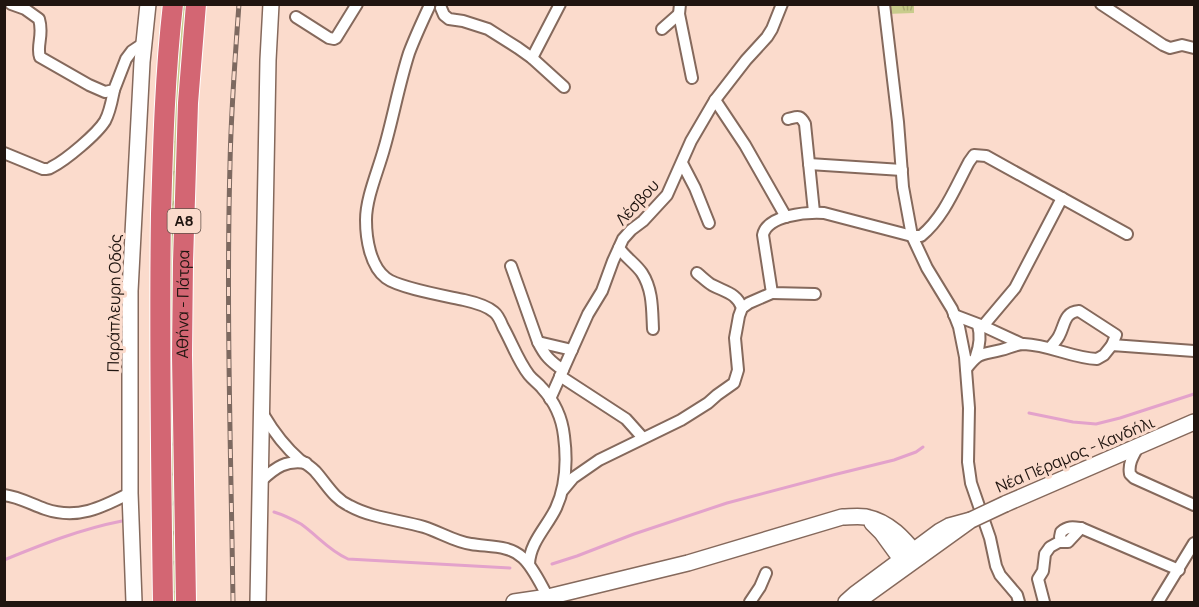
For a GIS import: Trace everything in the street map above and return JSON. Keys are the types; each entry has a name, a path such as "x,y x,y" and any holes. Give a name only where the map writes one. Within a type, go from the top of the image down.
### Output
{"highway":[{"name":"Αθήνα - Πάτρα","path":"163,603 159,355 160,262 166,101 173,4"},
{"name":"Αθήνα - Πάτρα","path":"186,603 182,355 183,262 188,103 196,4"}],"street":[{"path":"11,4 25,9 39,19 42,32 38,52 40,57 98,89 105,92 114,90"},
{"name":"Παράπλευρη Οδός","path":"134,603 130,493 130,291 141,62 148,4"},
{"path":"258,603 268,60 272,4"},
{"path":"296,17 334,39 357,4"},
{"path":"532,58 560,4"},
{"name":"Λέσβου","path":"550,399 588,314 602,291 623,239 667,195 692,141 715,100 767,37 782,4"},
{"path":"884,4 905,198 912,236 959,327 966,369 969,408 968,462 971,483 990,538 996,566 1000,575 1017,595 1019,603"},
{"path":"1101,4 1163,45 1170,48 1182,45 1194,48"},
{"path":"529,564 530,554 556,508 565,472 564,436 555,405 530,376 494,312 473,302 386,278 378,270 372,255 366,219 368,201 409,53 427,6 445,6 444,15 449,19 488,28 532,58 564,87"},
{"path":"662,29 679,9"},
{"path":"679,9 692,78"},
{"path":"4,153 43,169 50,169 67,157 105,122 126,59 132,51 144,43"},
{"path":"715,100 745,145 786,217"},
{"path":"788,119 798,116 805,124 814,212"},
{"path":"772,293 763,235 769,223 814,212 912,236 921,236 944,210 974,155 986,156 1127,234"},
{"path":"682,163 709,224"},
{"path":"809,164 902,170"},
{"path":"966,369 976,356 980,343 981,325 1015,288 1062,198"},
{"path":"619,248 641,271 647,284 652,301 653,330"},
{"path":"511,266 538,342 548,359 561,373 626,419 643,438"},
{"path":"697,273 709,284 737,297 742,308"},
{"path":"561,492 566,485 599,460 695,412 734,383 738,370 735,338 742,308 772,293 815,294"},
{"path":"954,315 1022,344 1097,359 1104,355 1112,345 1116,335 1079,311 1072,311 1066,317 1060,334 1050,348"},
{"path":"538,342 572,350"},
{"path":"976,356 1022,344"},
{"path":"1112,345 1194,351"},
{"path":"263,414 273,432 316,473 341,501 380,517 425,527 470,544 503,548 514,552 529,564 551,600"},
{"name":"Νέα Πέραμος - Κανδήλι","path":"857,603 916,553 971,520 1194,422"},
{"path":"1138,447 1131,459 1130,474 1134,478 1194,505"},
{"path":"261,480 286,463 306,464"},
{"path":"4,495 25,500 52,511 73,514 100,508 130,493"},
{"path":"514,603 551,600 688,563 842,517 865,517 877,521 893,529 916,553"},
{"path":"865,517 882,533 903,563"},
{"path":"1044,603 1038,579 1043,570 1045,554 1050,547 1059,542 1068,542 1081,528 1179,570"},
{"path":"1158,603 1194,543"},
{"name":"Νέα Πέραμος - Κανδήλι","path":"846,603 855,594 903,563"},
{"path":"750,603 766,573"}],"green space":[{"path":"188,4 178,602 173,602 169,378 170,228 177,79 183,5"},
{"path":"886,5 914,5 914,13 886,14"}],"waterway":[{"path":"1029,413 1096,424 1194,394"},
{"path":"552,564 727,503 894,460 923,447"},
{"path":"274,512 301,524 348,559 510,568"},
{"path":"4,560 77,533 122,521"}],"railway":[{"path":"233,602 229,219 231,124 239,4"}]}
